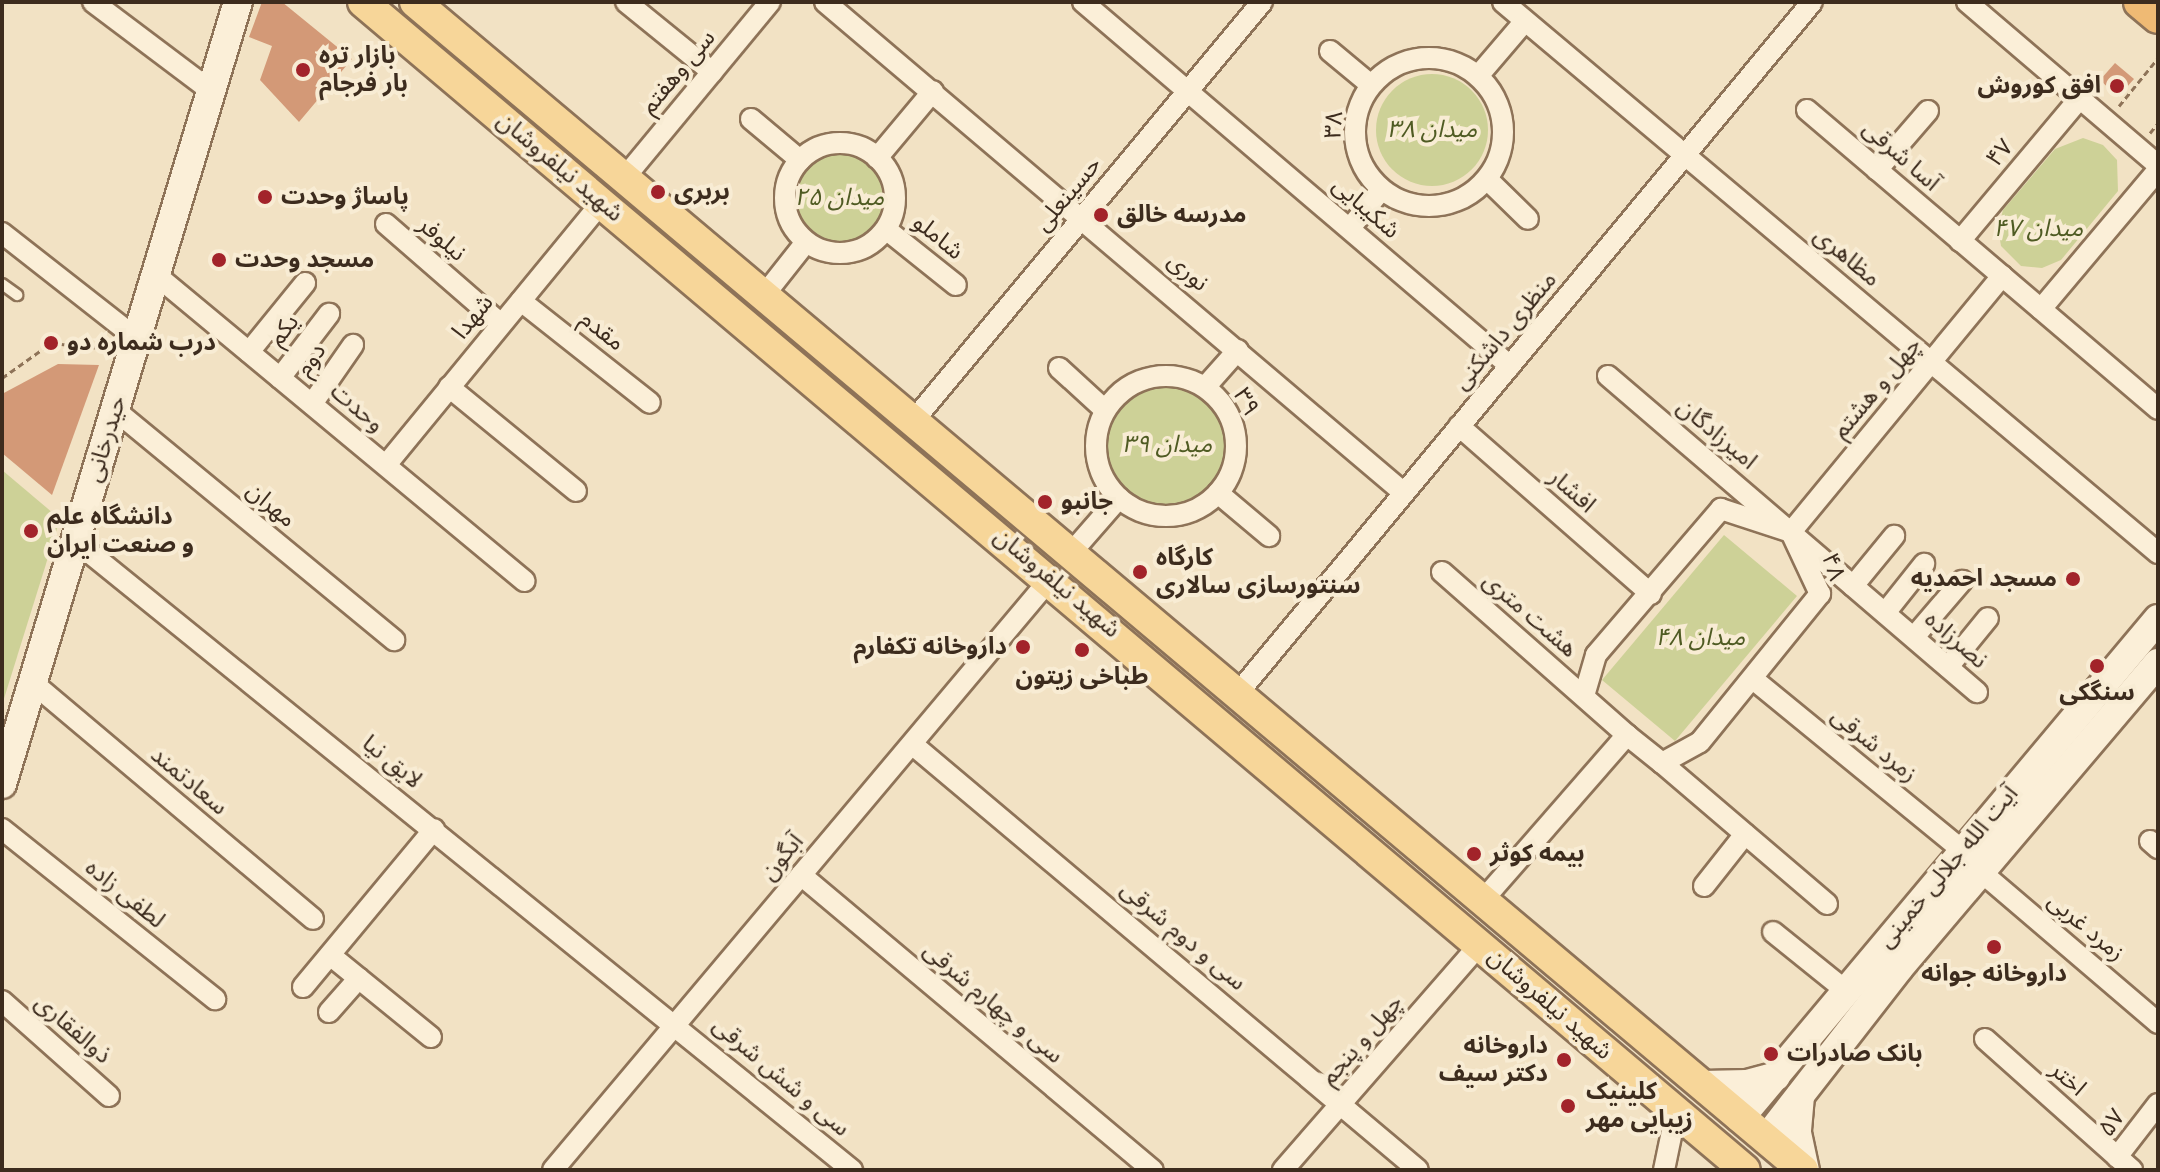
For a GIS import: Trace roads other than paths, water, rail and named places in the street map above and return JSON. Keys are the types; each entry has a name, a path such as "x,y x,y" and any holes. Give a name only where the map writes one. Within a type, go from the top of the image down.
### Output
{"highway":[{"path":"2140,2 2158,17"}],"main road":[{"name":"حیدرخانی","path":"2,784 115,410 127,344 156,275 238,2"},
{"name":"شهید نیلفروشان","path":"363,2 1051,578 1744,1169"},
{"name":"شهید نیلفروشان","path":"415,2 626,176 1804,1170"},
{"path":"602,202 626,176"},
{"path":"1051,578 1071,553"},
{"name":"آيت الله جلالى خمينى","path":"1766,1139 1971,861 2158,619"},
{"name":"آيت الله جلالى خمينى","path":"1740,1118 1845,990 2158,663"},
{"path":"1703,1085 1747,1084 1776,1076"},
{"path":"1801,1095 1797,1133 1804,1170"},
{"path":"1717,1145 1740,1118"},
{"path":"1744,1169 1766,1139"}],"street":[{"path":"93,2 211,91"},
{"path":"626,2 712,72"},
{"name":"سی وهفتم","path":"626,176 770,2"},
{"name":"نوری","path":"825,2 1083,216 1404,493"},
{"name":"شکیبایی","path":"1083,2 1189,89 1510,366"},
{"name":"حسینعلی","path":"914,420 1262,2"},
{"name":"مظاهری","path":"1503,2 2158,553"},
{"name":"منظری داشکنی","path":"1238,693 1812,2"},
{"path":"1967,2 2158,167 2041,309"},
{"path":"1350,228 1382,189 1425,206 1470,195 1487,179 1504,137 1497,104 1478,76 1525,21"},
{"path":"1330,51 1371,85"},
{"name":"۳۸","path":"1382,189 1357,151 1355,128 1371,85 1411,60 1446,61 1478,76"},
{"path":"877,158 933,91"},
{"name":"۴۷","path":"1960,241 2079,99"},
{"name":"آسا شرقی","path":"1807,110 2158,409"},
{"path":"1877,170 1928,111"},
{"path":"751,119 800,160"},
{"path":"838,144 863,148 877,158 895,189 887,230 850,253 834,253 806,242 786,210 787,183 800,160 814,150 838,144"},
{"path":"1487,179 1528,219"},
{"name":"شهدا","path":"386,465 602,202"},
{"name":"نیلوفر","path":"386,224 501,324"},
{"name":"شاملو","path":"887,230 956,285"},
{"path":"2,233 127,344"},
{"path":"765,294 806,242"},
{"name":"وحدت","path":"156,275 525,581"},
{"name":"چهل و هشتم","path":"1791,532 2002,276"},
{"path":"249,352 305,283"},
{"name":"مقدم","path":"521,301 650,403"},
{"name":"یکم","path":"280,378 329,314"},
{"name":"دوم","path":"312,404 353,345"},
{"path":"1206,386 1238,350"},
{"path":"1059,368 1105,410 1097,433 1096,457 1104,479 1119,498 1159,516 1201,507 1218,493 1269,536"},
{"name":"۳۹","path":"1105,410 1119,394 1158,376 1206,386 1229,414 1236,434 1230,476 1218,493"},
{"name":"امیرزادگان","path":"1608,376 1791,532"},
{"path":"449,387 576,491"},
{"name":"مهران","path":"115,410 394,640"},
{"name":"افشار","path":"1459,426 1651,594"},
{"path":"1071,553 1119,498"},
{"name":"۴۸","path":"1584,696 1596,655 1721,509 1791,532 1820,594 1700,742 1662,763"},
{"name":"نصرزاده","path":"1791,532 1977,692"},
{"path":"1853,586 1894,536"},
{"name":"لایق نیا","path":"75,541 676,1024"},
{"path":"1885,613 1924,564"},
{"name":"هشت متری","path":"1442,572 1584,696"},
{"name":"آبگون","path":"553,1170 1051,578"},
{"path":"1914,637 1962,581"},
{"path":"1948,667 1988,618"},
{"name":"زمرد شرقی","path":"1753,679 1971,861"},
{"name":"سعادتمند","path":"33,683 313,919"},
{"path":"1584,696 1827,904"},
{"path":"1483,900 1627,735"},
{"name":"سی و دوم شرقی","path":"912,744 1418,1170"},
{"name":"لطفی زاده","path":"2,829 215,999"},
{"path":"303,987 434,829"},
{"path":"1704,886 1745,834"},
{"name":"زمرد غربی","path":"1971,861 2158,1023"},
{"name":"سی و چهارم شرقی","path":"801,875 1152,1170"},
{"path":"1773,932 1845,990"},
{"name":"چهل و پنجم","path":"1283,1170 1480,944"},
{"path":"330,955 431,1037"},
{"path":"329,1012 359,978"},
{"name":"ذوالفقاری","path":"2,1001 109,1096"},
{"name":"سی و شش شرقی","path":"676,1024 852,1170"},
{"name":"اختر","path":"1985,1039 2124,1164"},
{"name":"۵۷","path":"2124,1164 2158,1104"},
{"path":"1664,1170 1676,1112"}],"lane":[{"path":"2,284 17,295"}],"place":[{"name":"بازار تره بار فرجام","path":"303,70"},
{"name":"افق کوروش","path":"2117,86"},
{"name":"بربری","path":"658,192"},
{"name":"پاساژ وحدت","path":"265,197"},
{"name":"مدرسه خالق","path":"1101,215"},
{"name":"مسجد وحدت","path":"219,260"},
{"name":"درب شماره دو","path":"51,343"},
{"name":"جانبو","path":"1045,502"},
{"name":"دانشگاه علم و صنعت ایران","path":"31,531"},
{"name":"کارگاه سنتورسازی سالاری","path":"1140,572"},
{"name":"مسجد احمدیه","path":"2073,579"},
{"name":"داروخانه تکفارم","path":"1023,647"},
{"name":"طباخی زیتون","path":"1082,650"},
{"name":"سنگکی","path":"2097,666"},
{"name":"بیمه کوثر","path":"1474,854"},
{"name":"داروخانه جوانه","path":"1994,947"},
{"name":"بانک صادرات","path":"1771,1054"},
{"name":"داروخانه دکتر سیف","path":"1564,1060"},
{"name":"کلینیک زیبایی مهر","path":"1568,1106"}],"park label":[{"name":"میدان ۳۸","path":"1432,130"},
{"name":"میدان ۲۵","path":"839,198"},
{"name":"میدان ۴۷","path":"2038,229"},
{"name":"میدان ۳۹","path":"1167,445"},
{"name":"میدان ۴۸","path":"1700,638"}]}
